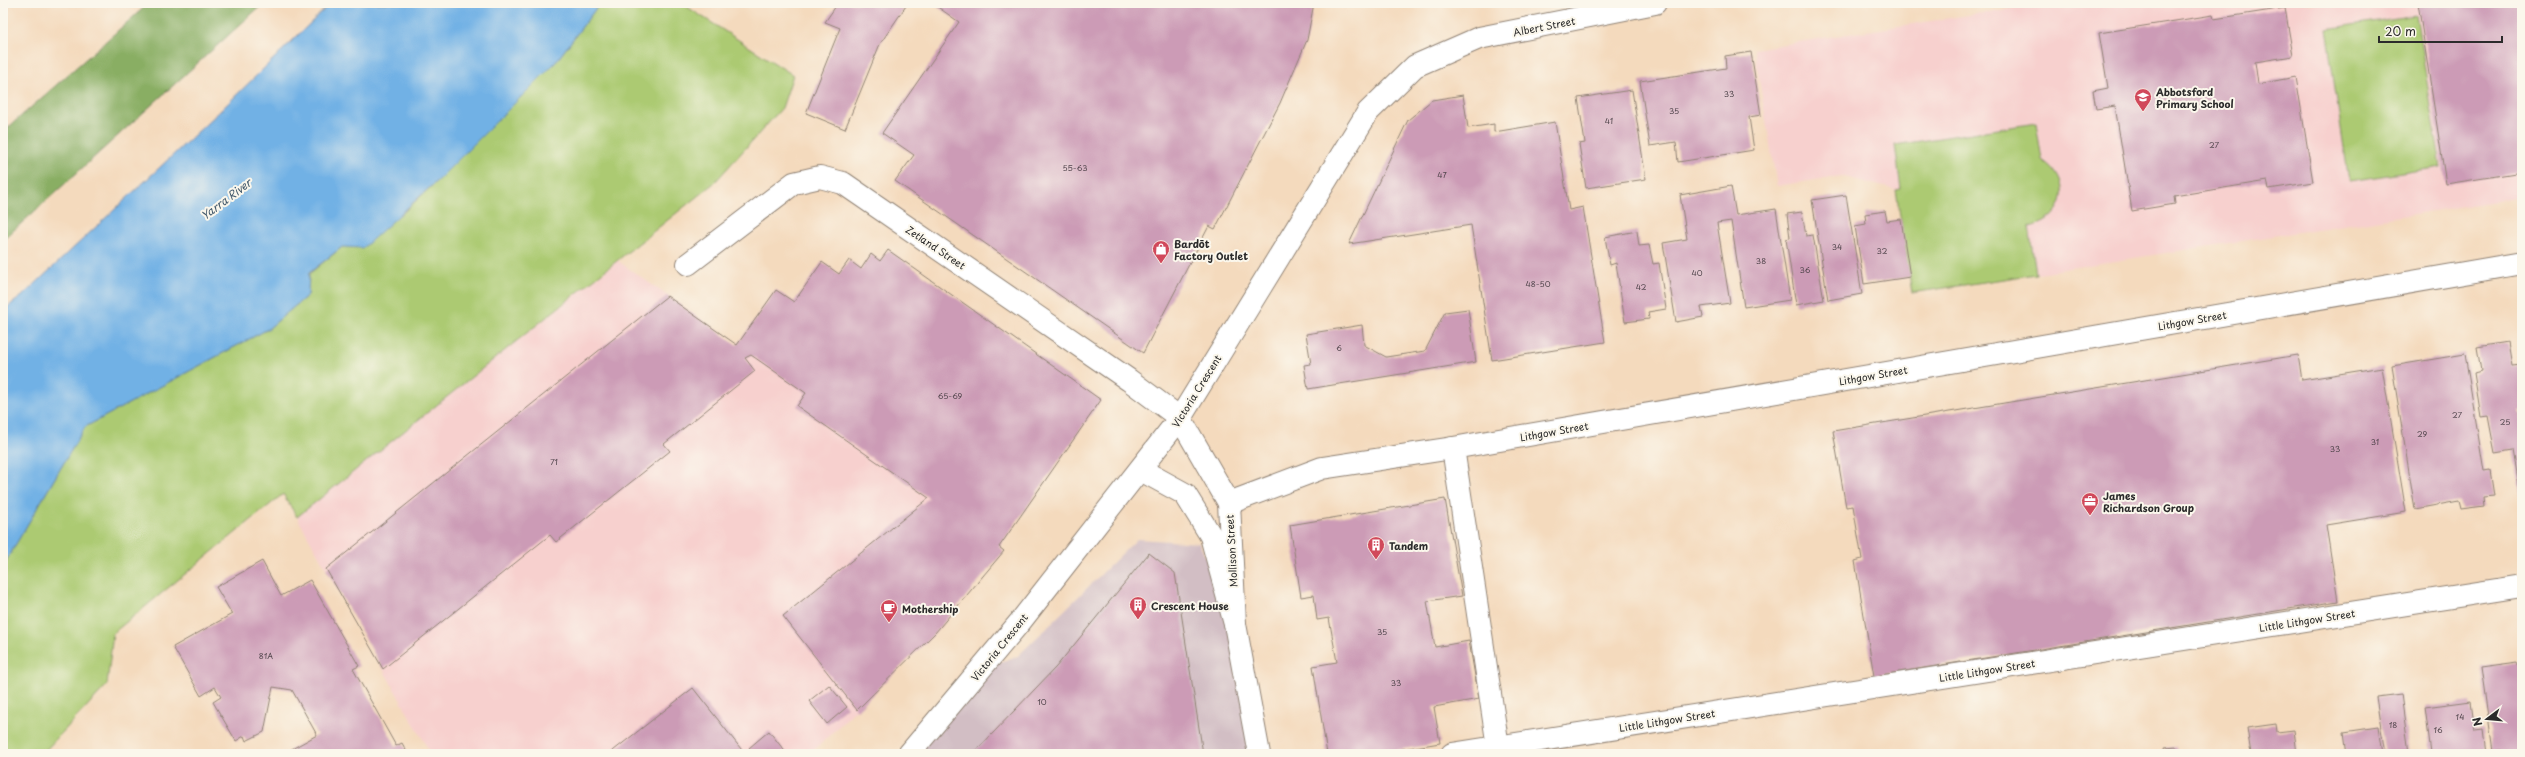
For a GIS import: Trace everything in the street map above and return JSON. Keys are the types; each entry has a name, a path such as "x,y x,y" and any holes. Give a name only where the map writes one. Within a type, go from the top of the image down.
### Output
{"street":[{"name":"Albert Street","path":"1479,38 1654,3"},
{"name":"Victoria Crescent","path":"909,754 984,667 1180,418 1368,112 1415,66 1479,38"},
{"name":"Zetland Street","path":"688,264 794,183 820,177 843,183 1129,380 1180,418"},
{"name":"Lithgow Street","path":"1229,504 1322,468 1453,448 2522,263"},
{"name":"Mollison Street","path":"1180,418 1229,504 1235,624"},
{"path":"1453,448 1498,747"},
{"name":"Mollison Street","path":"1140,470 1185,494 1211,536 1235,624 1259,754"},
{"name":"Little Lithgow Street","path":"1452,754 2522,586"}],"shaded area":[{"name":"Abbotsford Primary School","path":"2045,3 2522,3 2522,197 1912,293 1896,190 1841,176 1777,186 1754,49"},
{"path":"618,261 806,393 798,407 1004,551 935,633 810,754 431,754 297,517"},
{"path":"1137,539 1199,543 1235,624 1259,754 909,754 984,667 1018,656"}],"green space":[{"path":"149,3 264,3 3,240 3,132"},
{"path":"600,3 681,3 793,75 782,108 714,183 297,517 283,494 113,633 107,685 42,754 3,754 3,566 85,427 268,329 308,295 309,274 342,247 404,212 439,179 555,63"},
{"path":"2416,15 2441,167 2349,181 2326,29"},
{"path":"2036,123 2042,160 2059,178 2062,188 2062,198 2058,208 2052,216 2042,223 2029,227 2036,274 1912,293 1896,190 1901,189 1895,145"}],"water":[{"name":"Yarra River","path":"331,3 600,3 555,63 439,179 363,248 342,247 309,273 308,295 268,329 85,427 3,566 3,310 21,297 220,111"}],"building":[{"path":"838,3 908,3 880,44 845,129 806,113 840,28 825,22"},
{"path":"932,3 1314,3 1307,40 1280,103 1215,229 1209,226 1143,353 895,181 914,155 882,133 959,22"},
{"path":"2418,3 2522,3 2522,172 2446,184"},
{"path":"2285,8 2293,56 2255,62 2258,84 2296,77 2313,182 2269,189 2267,181 2174,196 2175,204 2132,211 2115,106 2096,109 2093,91 2108,88 2099,33 2213,15 2214,19"},
{"path":"1751,52 1761,115 1749,117 1754,150 1678,162 1676,142 1650,146 1640,81 1726,68 1725,56"},
{"path":"1632,90 1646,179 1586,188 1579,144 1585,143 1578,98"},
{"path":"1463,95 1468,128 1494,124 1494,132 1555,122 1569,210 1583,207 1605,342 1492,360 1471,225 1349,244 1408,120 1432,100"},
{"path":"1731,186 1736,215 1776,209 1790,300 1744,307 1731,221 1717,223 1730,303 1701,307 1703,317 1676,322 1663,243 1687,239 1680,195"},
{"path":"1846,195 1862,294 1828,300 1812,200"},
{"path":"1885,211 1887,221 1901,219 1910,277 1864,284 1855,226 1866,224 1865,214"},
{"path":"1802,212 1806,236 1813,235 1824,300 1796,305 1786,239 1790,238 1787,214"},
{"path":"1637,231 1639,246 1649,245 1653,264 1659,263 1666,309 1648,312 1649,319 1625,322 1616,263 1610,265 1605,237"},
{"path":"888,250 1101,400 999,547 1004,551 935,633 857,710 783,616 929,498 797,406 806,393 751,355 745,358 755,371 664,444 670,451 556,542 550,535 383,669 326,569 667,296 737,345 776,290 794,302 822,262 839,274 849,260 861,269 871,254 880,261"},
{"path":"1468,309 1476,362 1308,389 1304,365 1311,364 1306,334 1362,325 1364,345 1386,357 1425,351 1445,312"},
{"path":"2508,342 2512,366 2522,365 2522,410 2519,411 2522,427 2522,503 2513,450 2495,453 2488,416 2481,417 2474,373 2481,371 2477,347"},
{"path":"2465,354 2484,471 2490,470 2494,496 2483,497 2484,506 2461,509 2459,501 2415,509 2392,366"},
{"name":"James Richardson Group","path":"2298,355 2302,380 2382,367 2406,512 2326,525 2338,601 1874,676 1855,561 1862,559 1853,506 1846,507 1833,431"},
{"path":"1445,499 1462,596 1427,601 1435,647 1469,641 1479,699 1434,707 1440,743 1372,754 1327,754 1313,666 1337,662 1329,618 1317,620 1314,595 1301,597 1290,525"},
{"name":"Crescent House","path":"1149,553 1175,573 1203,754 973,754 1056,667"},
{"path":"262,561 281,596 310,580 359,666 353,669 396,746 402,743 408,754 292,754 290,750 317,735 292,690 273,687 264,732 246,741 244,736 236,741 213,702 221,697 215,687 201,696 173,647 232,614 216,587"},
{"path":"2518,662 2518,665 2522,664 2522,754 2501,754 2501,751 2493,752 2481,667"},
{"path":"829,685 847,707 827,724 809,701"},
{"path":"693,688 745,754 609,754"},
{"path":"2401,694 2409,754 2385,754 2376,697"},
{"path":"2471,701 2475,731 2483,730 2486,754 2431,754 2425,707"},
{"path":"2276,724 2277,732 2294,730 2297,754 2251,754 2247,728"},
{"path":"2378,727 2382,754 2347,754 2344,732"},
{"path":"769,731 787,754 754,754 749,748"},
{"path":"2177,747 2178,754 2166,754 2165,748"}],"place":[{"name":"Abbotsford Primary School","path":"2143,112"},
{"name":"Bardōt Factory Outlet","path":"1161,264"},
{"name":"James Richardson Group","path":"2090,516"},
{"name":"Tandem","path":"1376,560"},
{"name":"Crescent House","path":"1138,620"},
{"name":"Mothership","path":"889,623"}]}
